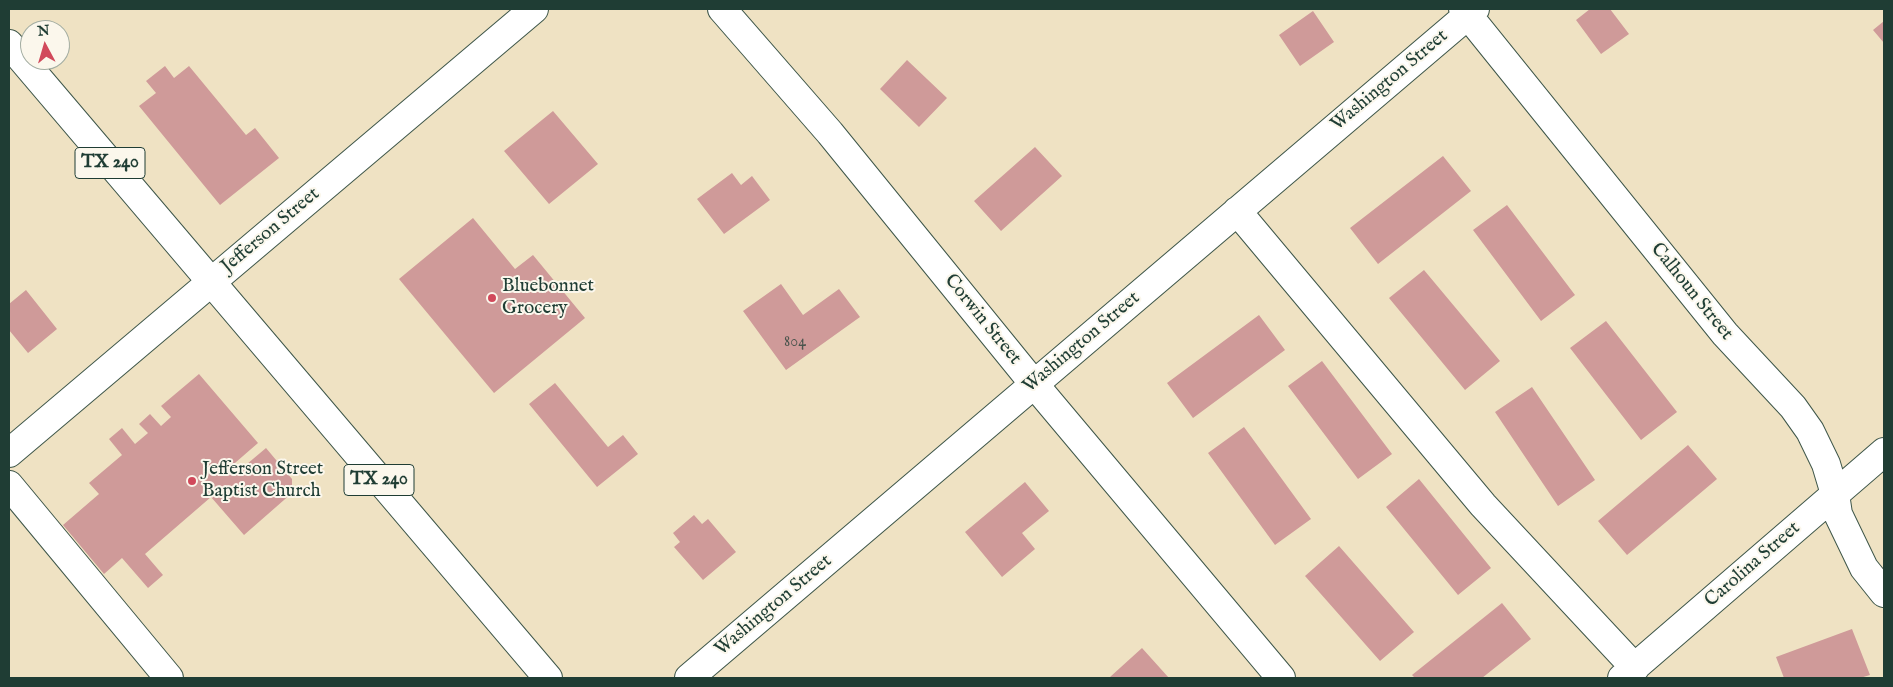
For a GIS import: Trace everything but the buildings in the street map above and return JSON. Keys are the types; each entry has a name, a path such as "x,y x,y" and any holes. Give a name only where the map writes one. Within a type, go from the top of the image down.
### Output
{"street":[{"name":"Jefferson Street","path":"9,453 534,9"},
{"name":"Corwin Street","path":"722,9 830,133 1034,384 1281,678"},
{"name":"Washington Street","path":"689,678 1469,11"},
{"name":"Calhoun Street","path":"1469,11 1725,334 1793,407 1814,439 1826,464 1835,494 1838,514 1864,568 1884,593"},
{"name":"TX 240","path":"9,44 548,678"},
{"path":"1237,211 1483,505 1629,673"},
{"name":"Carolina Street","path":"1629,673 1884,452"},
{"path":"9,485 169,678"}],"place":[{"name":"Bluebonnet Grocery","path":"492,298"},
{"name":"Jefferson Street Baptist Church","path":"192,481"}]}
